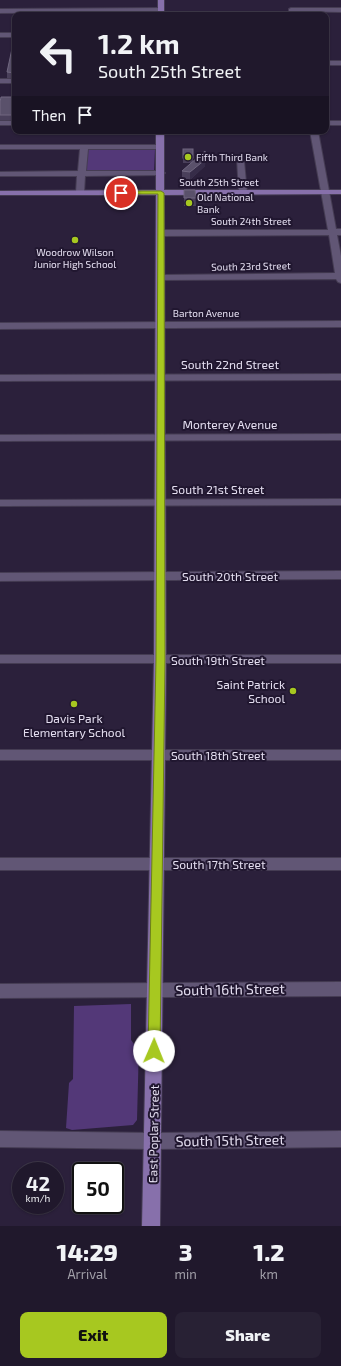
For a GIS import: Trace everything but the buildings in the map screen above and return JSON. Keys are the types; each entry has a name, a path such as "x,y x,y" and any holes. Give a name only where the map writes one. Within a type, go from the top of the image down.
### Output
{"main road":[{"path":"161,0 161,12"},
{"name":"East Poplar Street","path":"151,1226 156,990 160,660 160,134"},
{"name":"South 25th Street","path":"0,193 341,192"}],"street":[{"path":"0,10 107,12"},
{"path":"291,10 341,10"},
{"path":"0,35 12,35"},
{"path":"329,63 341,63"},
{"path":"0,81 12,81"},
{"path":"0,123 12,122"},
{"path":"329,123 341,123"},
{"path":"315,134 325,192 337,232 341,277"},
{"path":"0,147 160,147"},
{"path":"80,193 84,147"},
{"path":"240,161 243,193"},
{"path":"0,174 161,173"},
{"name":"South 24th Street","path":"161,233 337,232"},
{"name":"South 23rd Street","path":"161,278 341,277"},
{"name":"Barton Avenue","path":"0,326 341,324"},
{"name":"South 22nd Street","path":"0,378 341,377"},
{"name":"Monterey Avenue","path":"0,438 341,437"},
{"name":"South 21st Street","path":"0,503 341,502"},
{"name":"South 20th Street","path":"0,577 341,575"},
{"name":"South 19th Street","path":"0,659 341,659"},
{"name":"South 18th Street","path":"0,755 341,755"},
{"name":"South 17th Street","path":"0,864 341,864"},
{"name":"South 16th Street","path":"0,991 341,989"},
{"name":"South 15th Street","path":"0,1139 152,1141 341,1139"}],"shaded area":[{"path":"154,148 154,171 87,172 87,166 85,165 88,149"},
{"path":"131,1004 131,1040 134,1044 139,1044 137,1120 133,1125 72,1130 66,1128 69,1083 73,1079 74,1006"}],"place":[{"name":"Fifth Third Bank","path":"188,157"},
{"name":"Old National Bank","path":"189,203"},
{"name":"Woodrow Wilson Junior High School","path":"75,240"},
{"name":"Saint Patrick School","path":"293,691"},
{"name":"Davis Park Elementary School","path":"74,704"}],"route":[{"path":"121,193 161,193 160,660 154,1051"}]}
